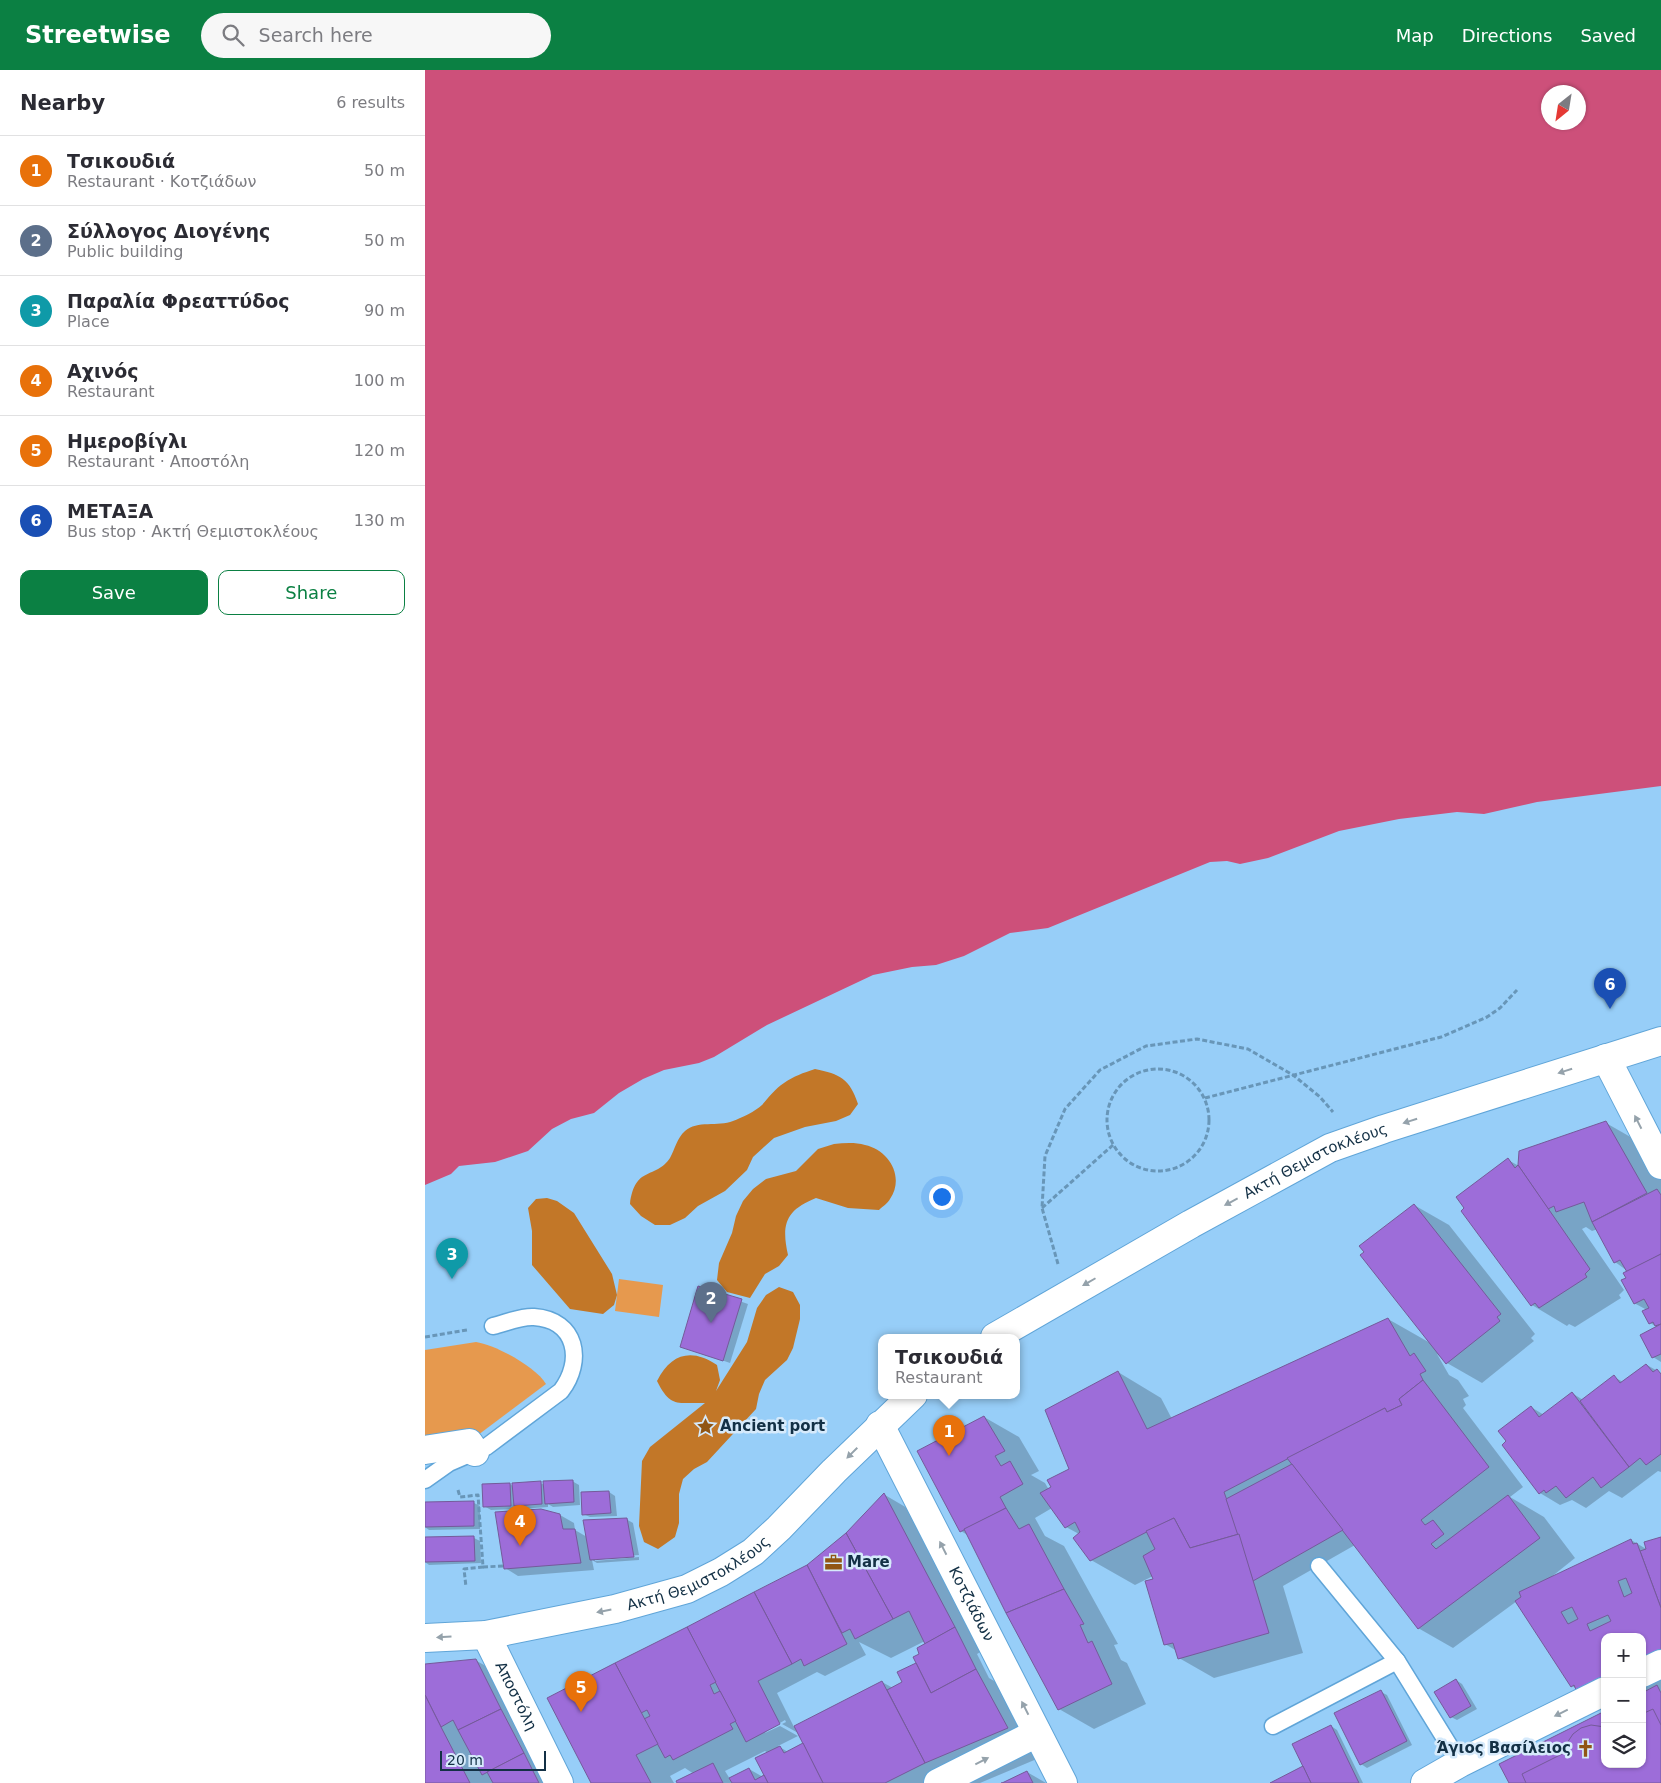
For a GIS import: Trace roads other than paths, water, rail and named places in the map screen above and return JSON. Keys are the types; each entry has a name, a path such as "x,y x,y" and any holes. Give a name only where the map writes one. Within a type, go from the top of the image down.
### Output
{"main road":[{"name":"Ακτή Θεμιστοκλέους","path":"1000,1334 1191,1224 1331,1148 1384,1129 1661,1041"},
{"path":"1605,1058 1661,1165"},
{"name":"Ακτή Θεμιστοκλέους","path":"425,1638 486,1635 648,1601 687,1589 721,1572 753,1552 909,1399"},
{"name":"Κοτζιάδων","path":"880,1426 1063,1783"},
{"path":"425,1450 469,1443 475,1452"},
{"name":"Αποστόλη","path":"486,1635 559,1783"},
{"path":"1646,1671 1661,1664"},
{"path":"1424,1783 1460,1763 1601,1693"},
{"path":"938,1783 1037,1733"}],"lane":[{"path":"425,1480 449,1463 486,1447 561,1391 570,1379 575,1366 575,1351 570,1337 560,1326 548,1319 533,1317 493,1326"},
{"path":"1319,1566 1397,1661 1460,1763"},
{"path":"1273,1726 1397,1661"}],"place":[{"name":"ΜΕΤΑΞΑ","path":"1610,1009"},
{"name":"Παραλία Φρεαττύδος","path":"452,1279"},
{"name":"Σύλλογος Διογένης","path":"711,1323"},
{"name":"Ancient port","path":"706,1426"},
{"name":"Τσικουδιά","path":"949,1456"},
{"name":"Αχινός","path":"520,1546"},
{"name":"Mare","path":"833,1562"},
{"name":"Ημεροβίγλι","path":"581,1712"},
{"name":"Άγιος Βασίλειος","path":"1585,1748"}]}
